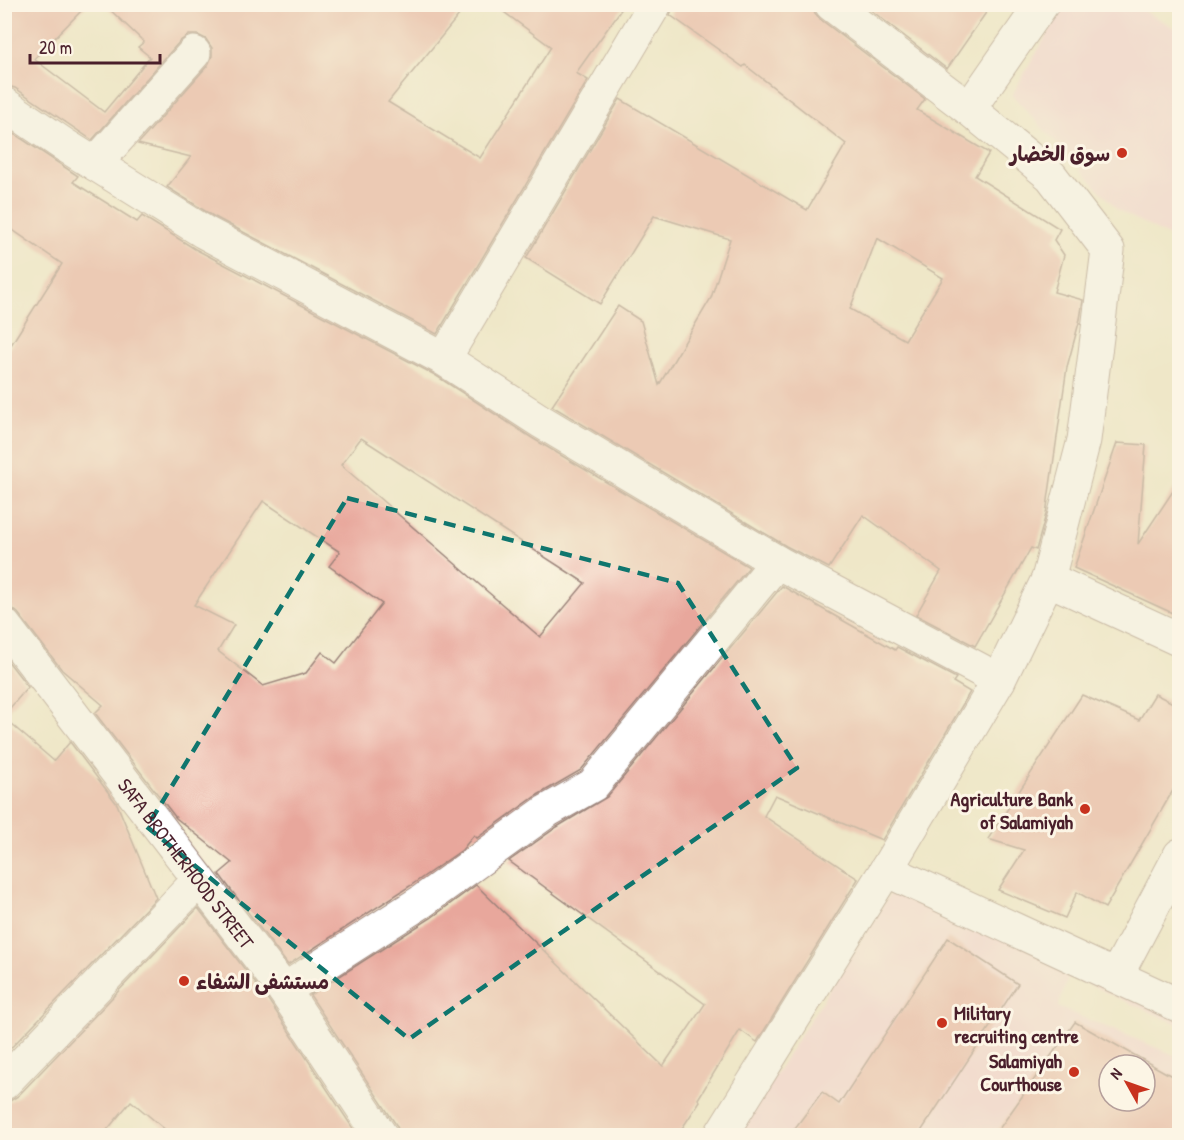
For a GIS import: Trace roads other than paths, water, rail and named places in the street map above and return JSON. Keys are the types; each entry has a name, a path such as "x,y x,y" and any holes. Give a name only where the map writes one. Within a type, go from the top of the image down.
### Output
{"street":[{"path":"444,359 655,4"},
{"path":"720,1136 886,870 999,680 1048,579 1084,440 1107,250 1051,176 969,109 831,4"},
{"path":"969,109 1042,4"},
{"path":"95,164 195,53"},
{"path":"4,104 204,232 444,359 542,422 777,562 999,680"},
{"path":"284,990 421,902 547,811 593,784 777,562"},
{"path":"1048,579 1179,640"},
{"name":"SAFA BROTHERHOOD STREET","path":"4,625 284,990 381,1136"},
{"path":"1116,976 1179,855"},
{"path":"886,870 1179,1006"},
{"path":"4,1083 199,879"}],"place":[{"name":"سوق الخضار","path":"1122,153"},
{"name":"Agriculture Bank of Salamiyah","path":"1085,809"},
{"name":"مستشفى الشفاء","path":"184,981"},
{"name":"Military recruiting centre","path":"942,1023"},
{"name":"Salamiyah Courthouse","path":"1074,1072"}]}
